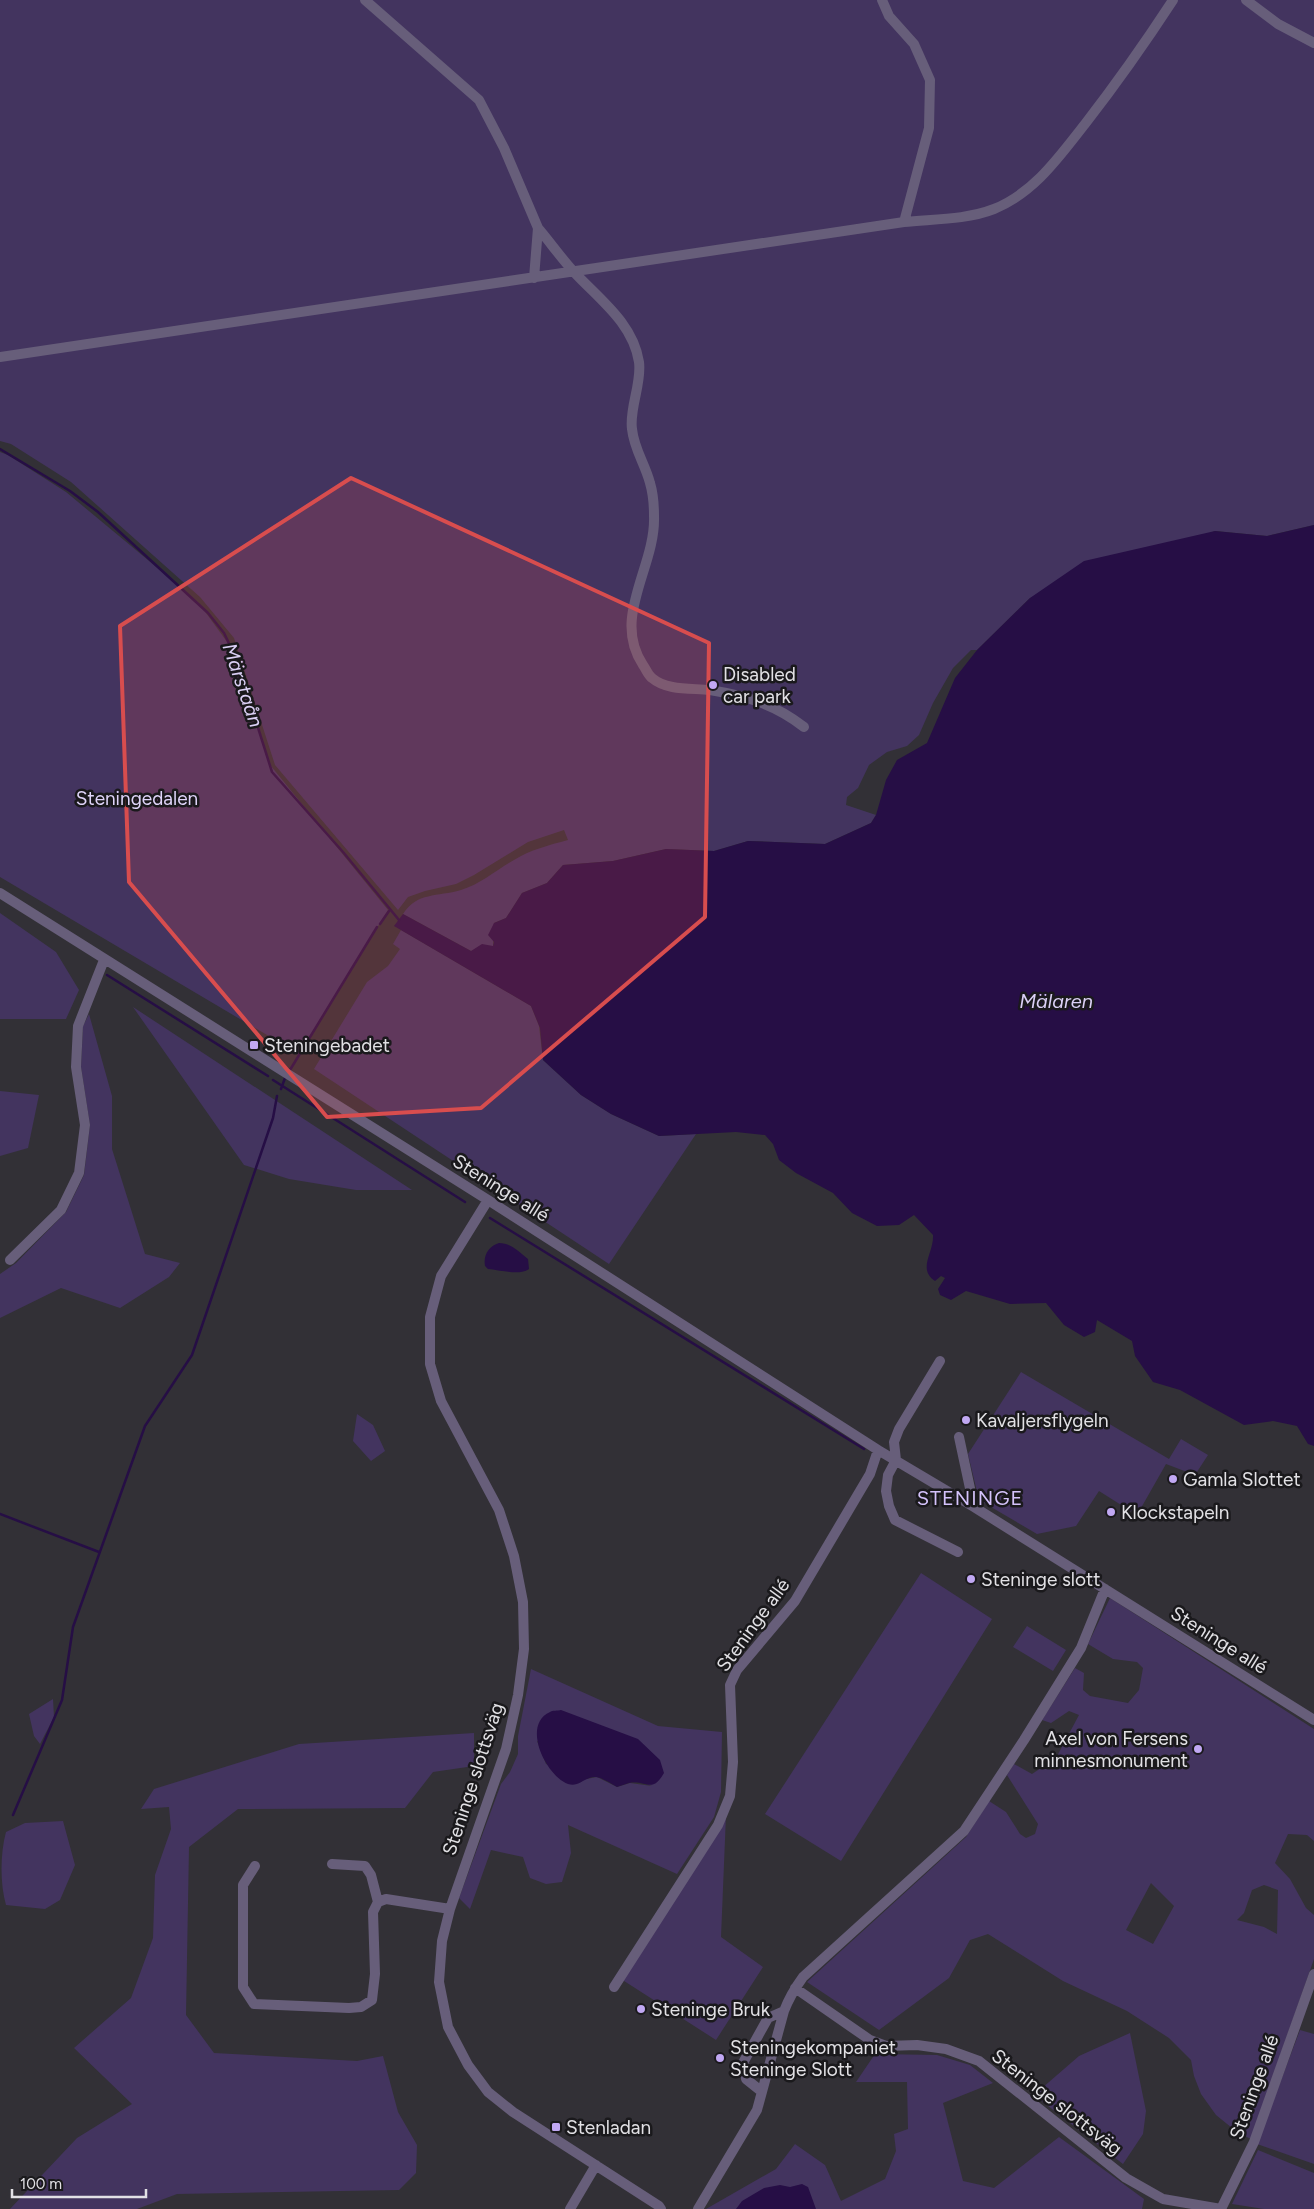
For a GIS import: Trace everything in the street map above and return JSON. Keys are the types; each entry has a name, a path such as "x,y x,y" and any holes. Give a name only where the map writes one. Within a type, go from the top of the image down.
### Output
{"street":[{"path":"365,0 479,100 504,148 538,228 574,272 608,305 629,332 639,362 632,428 637,452 651,483 654,518 647,561 632,610 631,638 638,658 652,678 672,687 710,690 752,699 771,705 804,726"},
{"path":"882,0 888,16 914,44 930,80 929,128 904,222"},
{"path":"0,357 904,222 972,215 993,209 1014,200 1055,163 1123,76 1173,0"},
{"path":"1246,0 1278,24 1314,43"},
{"path":"534,278 538,228"},
{"name":"Steninge allé","path":"0,893 488,1200 878,1450 974,1507 1314,1720"},
{"path":"10,1260 60,1210 78,1173 84,1125 76,1067 78,1026 104,960"},
{"name":"Steninge slottsväg","path":"488,1200 441,1276 430,1316 430,1364 441,1401 499,1510 514,1556 523,1602 524,1648 518,1695 506,1749 450,1909 442,1941 439,1982 448,2027 468,2065 488,2092 513,2112 661,2208"},
{"path":"940,1361 899,1428 894,1442 896,1460 888,1475 886,1491 889,1506 895,1520 958,1552"},
{"path":"959,1437 974,1507"},
{"name":"Steninge allé","path":"614,1986 718,1826 730,1796 733,1762 730,1685 737,1670 795,1601 870,1474 878,1450"},
{"path":"698,2209 757,2110 784,2011 795,1988 803,1977 964,1831 1024,1740 1081,1648 1105,1589"},
{"path":"256,1866 243,1885 243,1987 254,2004 361,2007 372,2000 374,1974 373,1912 378,1902 371,1875 365,1866 332,1864"},
{"path":"378,1902 386,1899 450,1909"},
{"name":"Steninge allé","path":"1221,2209 1254,2142 1314,1974"},
{"name":"Steninge slottsväg","path":"795,1988 870,2040 886,2046 917,2045 946,2049 979,2062 1126,2178 1163,2199 1221,2209"},
{"path":"761,2091 746,2079 744,2061 768,2018 784,2011"},
{"path":"570,2209 596,2165"}],"highlighted area":[{"path":"351,478 709,643 705,917 481,1108 327,1117 129,882 120,626"}],"green space":[{"path":"0,0 1314,0 1314,525 1267,536 1215,531 1030,598 977,650 971,650 953,668 933,703 919,735 907,746 887,752 869,765 858,788 847,797 846,805 876,815 871,823 825,844 748,841 714,851 666,849 613,861 563,865 547,883 522,893 506,918 494,923 493,946 471,951 403,914 415,902 421,899 461,890 482,881 527,853 568,840 564,830 528,842 456,884 408,897 398,910 275,765 234,638 200,597 71,482 11,444 0,441"},
{"name":"Steningedalen","path":"0,452 8,455 66,492 201,606 230,646 271,766 388,910 299,1054 0,877"},
{"path":"0,913 56,952 79,990 66,1019 0,1019"},
{"path":"401,930 531,1006 539,1026 543,1060 581,1095 611,1114 659,1136 696,1134 609,1264 314,1069 367,982 388,966 400,949 393,944"},
{"path":"133,1007 412,1190 356,1190 289,1179 244,1165"},
{"path":"89,1014 112,1096 112,1149 145,1254 180,1263 169,1277 120,1308 61,1288 0,1318 0,1274 16,1263 66,1212 84,1175 90,1125 81,1067 83,1026"},
{"path":"0,1091 39,1095 28,1148 0,1156"},
{"path":"1021,1372 1169,1459 1181,1439 1208,1455 1195,1475 1166,1464 1137,1515 1099,1491 1076,1526 1037,1534 979,1500 968,1454"},
{"path":"357,1414 373,1425 385,1451 371,1461 353,1441"},
{"path":"921,1573 992,1619 841,1861 765,1814"},
{"path":"1110,1598 1314,1729 1314,1841 1307,1835 1288,1834 1275,1863 1290,1879 1306,1908 1314,1915 1314,1959 1251,2139 1237,2132 1216,2115 1201,2094 1194,2076 1191,2060 1169,2038 1127,2011 1063,1981 988,1934 970,1940 949,1978 879,2030 807,1982 966,1837 989,1801 1006,1812 1020,1834 1026,1838 1035,1834 1038,1824 1007,1775 1014,1764 1032,1774 1056,1758 1079,1715 1069,1711 1051,1723 1042,1720 1075,1668 1084,1673 1083,1690 1090,1696 1128,1703 1139,1690 1143,1668 1137,1662 1113,1659 1088,1644","holes":["1151,1883 1174,1906 1153,1944 1126,1930","1264,1885 1278,1890 1277,1934 1264,1927 1237,1920 1244,1913 1252,1890"]},
{"path":"1027,1626 1066,1650 1053,1671 1013,1647"},
{"path":"531,1669 658,1726 722,1732 721,1792 714,1817 677,1874 568,1825 571,1853 562,1882 546,1884 530,1878 523,1857 491,1850 470,1909 459,1898 501,1784 510,1772 518,1754 518,1736","holes":["537,1741 652,1786 630,1783 617,1787 597,1777 586,1779 546,1764"]},
{"path":"53,1699 54,1717 40,1744 34,1736 29,1714"},
{"path":"474,1733 474,1766 433,1772 405,1808 238,1809 189,1847 186,2015 214,2053 357,2061 383,2056 398,2112 417,2145 416,2173 399,2190 177,2194 137,2209 10,2209 77,2138 132,2104 74,2048 131,1998 153,1938 155,1875 171,1829 169,1807 141,1809 154,1789 299,1744"},
{"path":"726,1815 721,1937 763,1967 716,2040 621,1979"},
{"path":"63,1821 75,1865 60,1900 45,1909 6,1905 2,1869 6,1832 25,1823"},
{"path":"1300,2030 1314,2034 1314,2164 1257,2144"},
{"path":"1130,2033 1146,2111 1143,2134 1123,2164 1034,2095 1079,2056"},
{"path":"875,2054 937,2055 970,2065 993,2083 943,2103 963,2181 994,2188 1059,2137 1144,2199 1142,2209 706,2209 776,2169 795,2144 825,2165 841,2201 885,2179 896,2151 894,2134 908,2129 907,2082 856,2082"},
{"path":"1258,2150 1314,2173 1314,2209 1264,2209 1232,2204"}],"water":[{"name":"Mälaren","path":"1314,525 1314,1446 1308,1444 1297,1426 1273,1421 1244,1425 1180,1390 1153,1382 1135,1356 1132,1341 1097,1320 1095,1332 1084,1337 1064,1325 1046,1303 1010,1304 966,1291 951,1300 940,1295 938,1289 945,1278 941,1276 935,1281 927,1271 933,1235 914,1215 899,1225 877,1226 852,1213 833,1193 796,1173 779,1160 773,1144 765,1135 736,1132 659,1136 611,1114 581,1095 543,1060 540,1028 531,1006 394,926 403,914 471,951 482,944 493,946 494,942 488,935 494,923 506,918 522,893 547,883 563,865 613,861 666,849 714,851 748,841 825,844 871,823 876,815 886,780 897,760 927,743 955,678 977,650 1030,598 1084,561 1215,531 1267,536"},
{"path":"499,1243 511,1246 528,1259 529,1269 515,1272 488,1269 485,1266 487,1252 492,1246"},
{"path":"561,1710 638,1739 660,1760 664,1773 652,1785 629,1783 617,1787 596,1777 572,1785 568,1784 552,1771 545,1761 537,1738 537,1728 542,1718 551,1711"},
{"path":"802,2184 808,2187 816,2209 736,2209 742,2201 764,2188 780,2185 790,2187"}],"waterway":[{"name":"Märstaån","path":"0,449 70,491 98,512 208,613 224,633 236,658 272,772 343,852 399,920"},
{"path":"380,924 389,911"},
{"path":"290,1070 377,927"},
{"path":"107,975 268,1076"},
{"path":"281,1089 285,1078"},
{"path":"273,1080 465,1202"},
{"path":"13,1815 62,1700 73,1627 145,1426 192,1355 273,1118 277,1096"},
{"path":"490,1218 864,1449"},
{"path":"0,1514 99,1552"}],"place":[{"name":"Disabled car park","path":"713,685"},
{"name":"Steningebadet","path":"254,1045"},
{"name":"Kavaljersflygeln","path":"966,1420"},
{"name":"Gamla Slottet","path":"1173,1479"},
{"name":"Klockstapeln","path":"1111,1512"},
{"name":"Steninge slott","path":"971,1579"},
{"name":"Axel von Fersens minnesmonument","path":"1198,1749"},
{"name":"Steninge Bruk","path":"641,2009"},
{"name":"Steningekompaniet Steninge Slott","path":"720,2058"},
{"name":"Stenladan","path":"556,2127"}],"district":[{"name":"STENINGE","path":"970,1498"}]}
